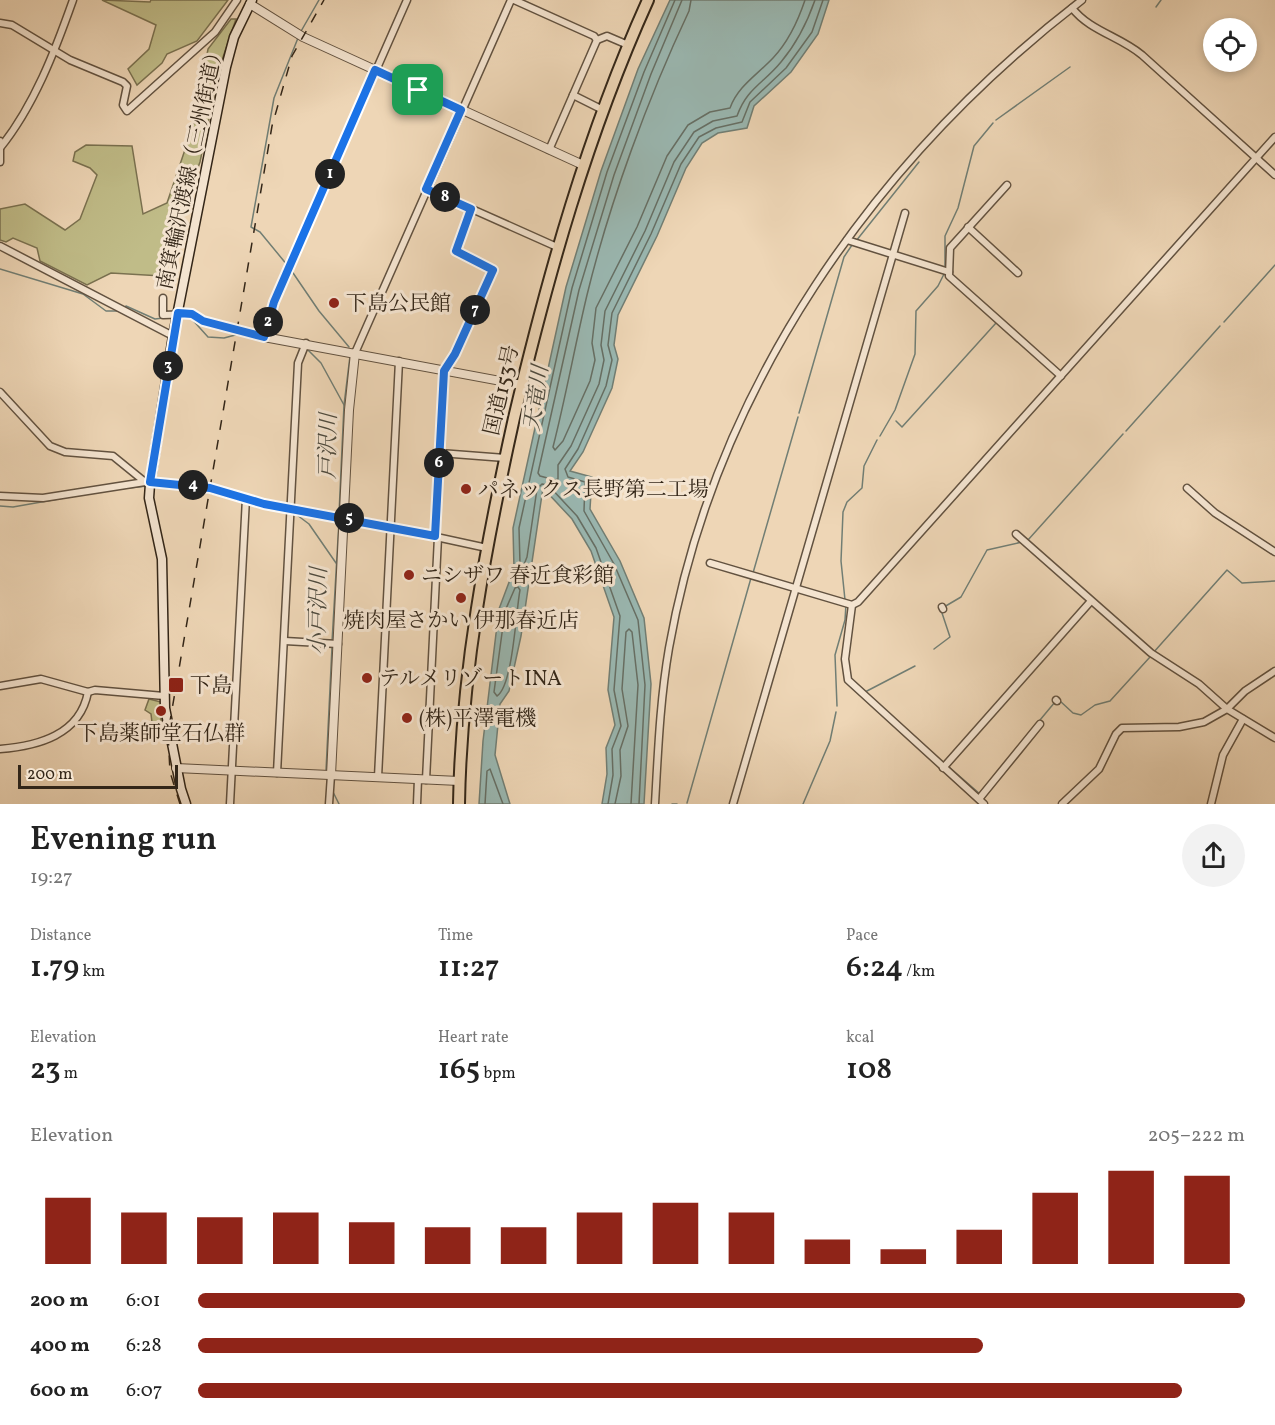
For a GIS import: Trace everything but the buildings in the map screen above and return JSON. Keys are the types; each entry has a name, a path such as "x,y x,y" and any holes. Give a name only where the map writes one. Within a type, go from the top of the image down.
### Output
{"highway":[{"name":"国道153号","path":"459,804 468,684 487,548 522,385 557,248 583,165 628,45 648,0"}],"main road":[{"name":"南箕輪沢渡線（三州街道）","path":"186,804 176,768 164,696 162,558 149,498 149,484 173,336 226,67 234,37 251,2"}],"street":[{"path":"0,148 17,128 53,52 73,0"},
{"path":"0,23 12,25 53,52 123,82 127,86 123,105 127,111 215,32 237,0"},
{"path":"264,337 274,302 407,0"},
{"path":"328,804 334,644 344,518 349,410 355,353 461,110 513,0 594,36 597,40"},
{"path":"655,804 669,648 684,581 708,502 726,454 771,356 847,240 941,124 1027,44 1082,0"},
{"path":"251,2 294,32 583,165"},
{"path":"1072,8 1082,21 1122,40 1142,54 1275,176"},
{"path":"549,150 597,40 607,36 628,45"},
{"path":"573,95 603,110"},
{"path":"1040,724 981,802 848,680 844,667 848,604 872,586 1275,138"},
{"path":"0,141 0,162"},
{"path":"1006,185 950,248 949,276 1061,376"},
{"path":"426,189 557,248"},
{"path":"417,804 422,780 444,371 455,354 493,270 456,251 471,209"},
{"path":"733,804 905,213"},
{"path":"968,227 1018,273"},
{"path":"847,240 949,272"},
{"path":"0,246 173,336"},
{"path":"163,298 162,315 192,314 203,321 305,346 355,353 522,385"},
{"path":"277,772 298,363 305,346"},
{"path":"378,777 399,361"},
{"path":"0,392 50,446 74,454 113,456 149,484"},
{"path":"440,453 505,458"},
{"path":"0,496 43,498 149,484 210,488 246,501 290,511 344,518 487,548"},
{"path":"1187,488 1215,513 1275,552"},
{"path":"230,804 246,501"},
{"path":"1016,534 1151,654 1198,684 1227,709 1275,738"},
{"path":"710,563 848,604"},
{"path":"943,768 1091,601"},
{"path":"285,642 334,644"},
{"path":"1062,804 1099,769 1116,734 1122,728 1192,726 1213,718 1227,709 1245,691 1275,671"},
{"path":"0,686 41,679 88,692 95,690 164,696"},
{"path":"456,684 468,684"},
{"path":"0,749 31,746 62,732 82,712 88,692"},
{"path":"1212,804 1223,755 1243,719"},
{"path":"176,768 277,772 328,777 459,781"}],"shaded area":[{"path":"102,0 150,2 151,0 228,0 197,41 167,54 162,63 137,85 128,69 149,49 156,25"},
{"path":"231,19 236,19 220,66 200,162 180,217 174,254 162,276 111,273 87,285 40,261 37,248 13,238 6,242 0,240 0,209 25,204 65,230 80,219 97,175 90,168 73,161 75,152 86,145 132,146 143,214 167,203 195,120 208,49"},
{"path":"149,699 161,702 161,723 153,731 151,714 145,710"}],"water":[{"path":"670,0 829,0 818,34 791,72 754,106 747,128 718,133 702,143 686,168 657,236 618,315 614,345 618,359 612,388 583,452 570,471 592,477 590,509 620,561 644,618 651,684 644,804 602,804 607,774 606,748 615,725 608,690 614,617 591,551 572,519 543,488 521,636 509,691 500,704 495,755 510,804 479,804 483,741 499,609 514,569 513,528 566,287 601,171 638,69"}],"waterway":[{"path":"300,33 319,0"},
{"path":"1156,7 1161,0"},
{"path":"288,266 260,232 251,227 274,98 298,38"},
{"path":"996,120 1070,67"},
{"path":"945,267 945,236 958,208 974,146 993,123"},
{"path":"856,241 919,162"},
{"path":"799,413 844,257 852,245"},
{"path":"1224,322 1275,265"},
{"name":"戸沢川","path":"0,269 83,294 106,311 120,311"},
{"path":"291,270 319,311 349,347"},
{"path":"880,436 895,410 915,354 916,311 938,286 944,274"},
{"name":"戸沢川","path":"124,308 126,306 155,319 163,318"},
{"name":"戸沢川","path":"190,317 208,337 224,338 239,334 282,344"},
{"path":"896,421 902,427 996,323"},
{"path":"1126,431 1220,326"},
{"name":"戸沢川","path":"307,349 321,363 344,405"},
{"name":"戸沢川","path":"339,514 344,405 350,356"},
{"path":"753,573 798,417"},
{"path":"1028,540 1123,434"},
{"path":"845,600 841,561 843,512 847,502 862,488 864,466 877,440"},
{"name":"小戸沢川","path":"110,490 147,486"},
{"name":"小戸沢川","path":"155,487 202,491 244,502"},
{"name":"小戸沢川","path":"0,506 13,507 64,498"},
{"name":"小戸沢川","path":"249,503 266,509 285,511"},
{"name":"小戸沢川","path":"293,512 309,524 336,563"},
{"name":"小戸沢川","path":"332,642 339,521"},
{"path":"944,607 961,597 987,550 1022,542"},
{"path":"1153,653 1227,570 1242,583 1275,581"},
{"path":"687,803 751,578"},
{"path":"837,706 835,655 845,620 846,604"},
{"path":"934,649 950,637 941,610"},
{"name":"小戸沢川","path":"326,771 332,647"},
{"path":"1060,701 1073,713 1081,715 1095,705 1110,701 1150,657"},
{"path":"865,692 915,666"},
{"path":"1040,720 1055,702"},
{"path":"803,804 830,741 836,712"},
{"path":"949,767 980,794"},
{"name":"小戸沢川","path":"333,792 339,804"},
{"path":"672,804 677,804"}],"railway":[{"path":"180,804 170,772 168,733 272,126 292,56 324,0"}],"place":[{"name":"下島公民館","path":"334,303"},
{"name":"パネックス長野第二工場","path":"466,489"},
{"name":"ニシザワ 春近食彩館","path":"409,575"},
{"name":"焼肉屋さかい 伊那春近店","path":"461,598"},
{"name":"テルメリゾートINA","path":"367,678"},
{"name":"下島","path":"176,685"},
{"name":"下島薬師堂石仏群","path":"161,711"},
{"name":"(株)平澤電機","path":"407,718"}],"route":[{"path":"375,70 418,90 461,110 426,189 471,209 455,247 456,251 492,267 493,270 455,354 444,371 435,536 264,504 210,488 150,482 178,313 192,314 203,321 264,337 274,302 375,70"}],"water label":[{"name":"天竜川","path":"535,398"}]}
